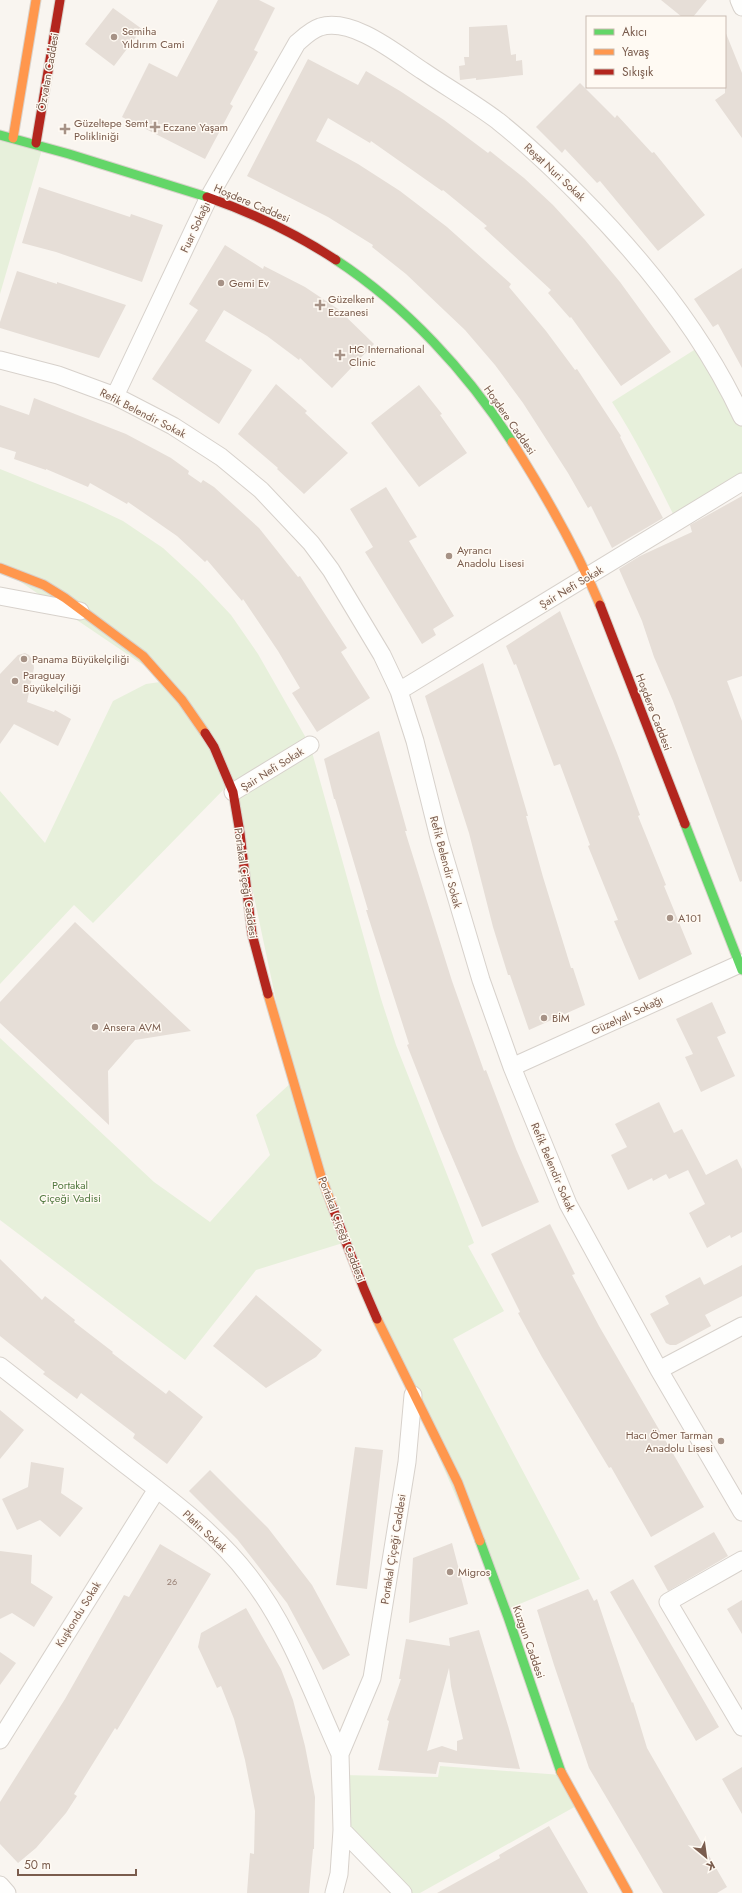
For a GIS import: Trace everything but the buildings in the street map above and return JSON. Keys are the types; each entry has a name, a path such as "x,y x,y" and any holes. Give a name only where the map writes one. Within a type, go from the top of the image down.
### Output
{"street":[{"path":"13,138 36,0"},
{"name":"Özvatan Caddesi","path":"36,143 60,0"},
{"path":"738,0 742,7"},
{"name":"Reşat Nuri Sokak","path":"297,43 308,33 321,27 340,26 357,31 375,39 497,121 532,150 606,222 650,272 702,346 742,417"},
{"name":"Fuar Sokağı","path":"115,396 209,197 297,43"},
{"name":"Hoşdere Caddesi","path":"0,134 36,143 209,197 265,220 310,242 364,279 405,315 439,348 475,389 507,434 541,487 588,576 741,965"},
{"name":"Refik Belendir Sokak","path":"0,360 58,375 115,396 173,426 221,457 261,490 311,543 331,570 378,649 399,691 415,741 440,842 478,973 512,1067 568,1204 659,1370 742,1512"},
{"name":"Şair Nefi Sokak","path":"399,691 742,482"},
{"name":"Portakal Çiçeği Caddesi","path":"0,568 44,585 86,612 143,656 182,700 214,747 233,792 240,833 252,934 290,1072 321,1176 364,1290 413,1395 407,1462 372,1678 340,1754 342,1830 339,1874 334,1893"},
{"name":"Portakal Çiçeği Caddesi","path":"0,596 86,612"},
{"name":"Şair Nefi Sokak","path":"233,792 310,745"},
{"name":"Güzelyalı Sokağı","path":"512,1067 741,965"},
{"path":"659,1370 742,1326"},
{"name":"Platin Sokak","path":"0,1366 157,1489 218,1542 249,1576 274,1615 292,1649 340,1754"},
{"name":"Kuzgun Caddesi","path":"413,1395 458,1483 508,1617 562,1775 628,1893"},
{"name":"Kuşkondu Sokak","path":"0,1740 157,1489"},
{"path":"742,1560 668,1602 742,1727"},
{"path":"342,1830 403,1893"},
{"path":"0,1885 7,1893"}],"green space":[{"path":"0,135 43,146 0,294"},
{"path":"702,345 742,417 742,482 677,522 638,446 612,402"},
{"name":"Portakal Çiçeği Vadisi","path":"0,469 85,503 123,521 163,548 199,581 231,615 258,654 310,745 381,999 396,1045 474,1243 468,1246 504,1311 453,1339 580,1579 505,1610 346,1242 256,1270 185,1360 0,1220 0,1038 154,1182 210,1222 270,1155 256,1115 293,1081 230,783 93,923 74,905 0,984 0,791 45,843 113,701 146,684 167,681 0,568"},
{"path":"440,1766 562,1775 578,1805 420,1893 403,1893 342,1830 341,1775 438,1777"}],"traffic: fast":[{"path":"0,135 69,154 207,197"},
{"path":"336,260 362,278 411,319 455,366 475,390 512,442"},
{"path":"685,824 742,970"},
{"path":"480,1541 508,1617 561,1772"}],"traffic: slow":[{"path":"13,138 36,0"},
{"path":"512,442 559,522 581,563 600,605"},
{"path":"0,568 44,585 65,598 143,656 182,700 205,733"},
{"path":"268,994 321,1176 332,1206"},
{"path":"377,1319 458,1483 480,1541"},
{"path":"561,1772 628,1893"}],"traffic: jam":[{"path":"36,143 60,0"},
{"path":"207,197 273,224 336,260"},
{"path":"600,605 685,824"},
{"path":"205,733 214,747 233,792 240,833 252,934 268,994"},
{"path":"332,1206 377,1319"}],"place":[{"name":"Semiha Yıldırım Cami","path":"114,37"},
{"name":"Eczane Yaşam","path":"155,127"},
{"name":"Güzeltepe Semt Polikliniği","path":"65,129"},
{"name":"Gemi Ev","path":"221,283"},
{"name":"Güzelkent Eczanesi","path":"320,305"},
{"name":"HC International Clinic","path":"340,355"},
{"name":"Ayrancı Anadolu Lisesi","path":"449,556"},
{"name":"Panama Büyükelçiliği","path":"24,659"},
{"name":"Paraguay Büyükelçiliği","path":"15,681"},
{"name":"A101","path":"670,918"},
{"name":"BİM","path":"544,1018"},
{"name":"Ansera AVM","path":"95,1027"},
{"name":"Hacı Ömer Tarman Anadolu Lisesi","path":"721,1441"},
{"name":"Migros","path":"450,1572"}]}
